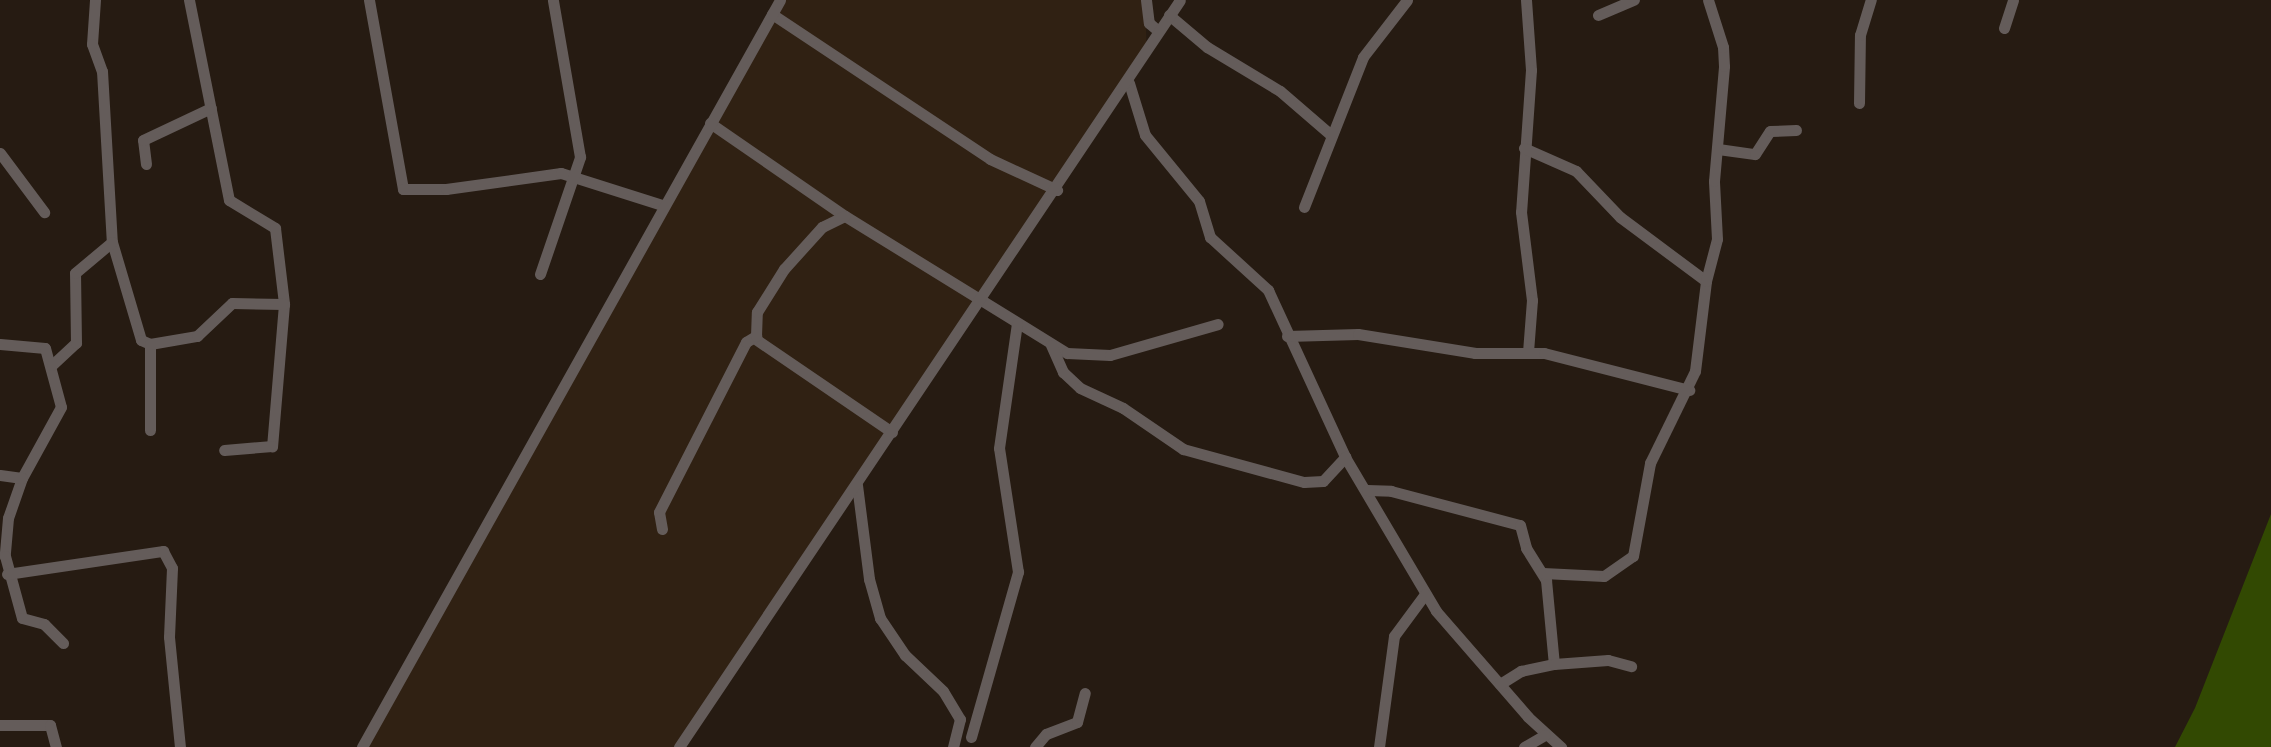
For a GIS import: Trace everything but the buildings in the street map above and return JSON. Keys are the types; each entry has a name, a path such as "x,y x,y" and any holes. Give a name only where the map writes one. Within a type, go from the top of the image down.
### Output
{"street":[{"path":"95,0 92,44 102,71 112,242 141,340 150,344 197,336 232,303 284,304"},
{"path":"189,0 229,200 275,228 284,304 272,446 224,450"},
{"path":"369,0 403,189 446,189 542,174 577,176 619,196 662,205"},
{"path":"540,274 577,176 580,136 553,0"},
{"path":"362,747 662,205 780,0"},
{"path":"1146,0 1149,23 1157,30"},
{"path":"679,747 1129,83 1157,30 1180,0"},
{"path":"1304,207 1363,57 1407,0"},
{"path":"1526,0 1531,70 1521,212 1532,300 1528,352"},
{"path":"1598,15 1634,0"},
{"path":"1543,573 1604,576 1633,556 1650,463 1689,390 1706,281 1717,239 1724,52 1708,0"},
{"path":"1859,103 1860,35 1871,0"},
{"path":"2004,28 2013,0"},
{"path":"772,14 990,159 1057,190"},
{"path":"1169,15 1207,47 1280,91 1331,135"},
{"path":"1129,83 1145,135 1199,201 1213,241 1268,290 1345,457 1425,594 1545,735 1561,747"},
{"path":"146,164 143,140 211,108"},
{"path":"710,123 845,216 983,299 1051,345 1097,357 1218,324"},
{"path":"1718,149 1755,154 1770,131 1796,130"},
{"path":"1524,148 1576,171 1620,217 1706,281"},
{"path":"0,153 44,212"},
{"path":"754,338 757,312 784,269 822,227 845,216"},
{"path":"52,365 76,343 75,273 112,242"},
{"path":"971,737 1017,579 999,448 1017,323"},
{"path":"1287,336 1358,334 1463,352 1528,352 1630,371 1689,390"},
{"path":"754,338 892,432"},
{"path":"662,529 658,516 666,499 746,342 754,338"},
{"path":"0,344 41,345 52,365 62,413 22,478 8,518 7,574 22,618 44,624 63,643"},
{"path":"150,344 150,430"},
{"path":"1051,345 1063,372 1080,388 1123,408 1183,449 1316,482 1327,479 1345,457"},
{"path":"0,475 22,478"},
{"path":"857,485 869,579 880,618 905,655 943,691 962,727 980,747"},
{"path":"1367,490 1391,491 1517,523 1543,573 1554,664"},
{"path":"7,574 163,551 172,568 169,637 180,747"},
{"path":"1379,747 1394,636 1425,594"},
{"path":"1500,684 1515,673 1554,664 1601,660 1631,666"},
{"path":"1035,747 1046,734 1077,722 1085,693"},
{"path":"0,725 50,725 56,747"},
{"path":"953,747 962,727"},
{"path":"1524,747 1545,735"}],"shaded area":[{"path":"784,0 1145,0 1147,59 683,747 365,747"},
{"path":"2271,514 2271,747 2175,747 2195,708"}]}
